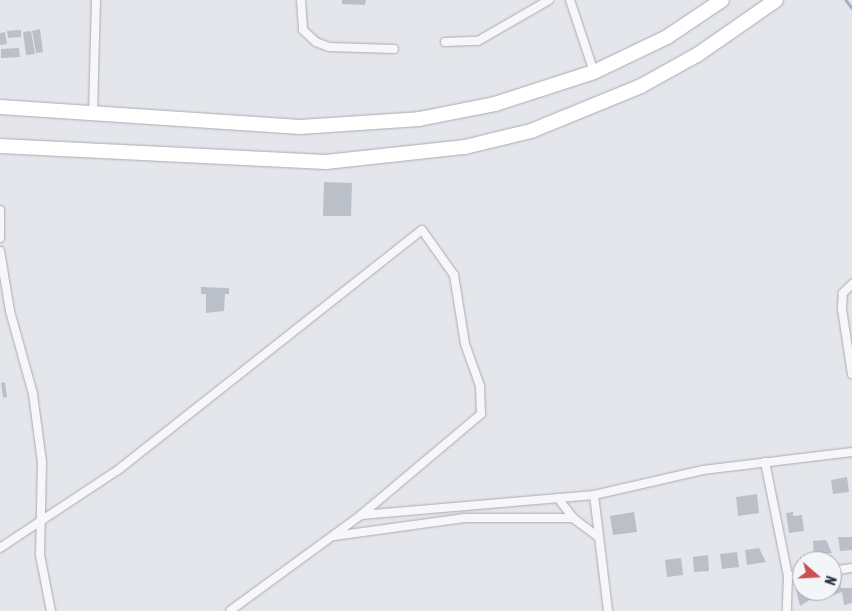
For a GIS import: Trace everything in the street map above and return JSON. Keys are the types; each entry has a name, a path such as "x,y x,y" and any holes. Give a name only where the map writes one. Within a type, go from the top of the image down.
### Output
{"highway":[{"path":"0,107 300,127 363,125 495,104 594,72 668,37 722,0"},
{"path":"0,146 326,162 464,147 531,131 641,86 697,55 776,0"}],"street":[{"path":"93,113 96,0"},
{"path":"301,0 303,30 316,42 329,47 394,49"},
{"path":"445,42 478,41 549,0"},
{"path":"570,0 594,72"},
{"path":"0,210 0,238"},
{"path":"0,548 43,516 118,470 186,419 422,230 454,275 465,344 480,386 480,414 361,515 230,611"},
{"path":"0,251 10,311 33,394 42,462 43,516 40,555 52,611"},
{"path":"852,284 843,293 842,309 852,374"},
{"path":"361,515 594,495 703,470 852,452"},
{"path":"764,462 788,576 787,611"},
{"path":"594,495 608,611"},
{"path":"558,498 573,518 598,536"},
{"path":"446,520 451,506"},
{"path":"332,536 446,520 573,518"},
{"path":"788,576 792,576"}],"building":[{"path":"342,0 366,0 365,5 342,4"},
{"path":"40,29 43,52 36,53 32,31"},
{"path":"21,30 21,37 8,38 7,31"},
{"path":"31,31 35,54 26,55 23,32"},
{"path":"5,32 7,44 0,45 0,33"},
{"path":"19,48 20,57 1,58 1,49"},
{"path":"324,182 352,183 351,216 323,216"},
{"path":"201,287 229,288 229,294 225,294 224,311 206,313 206,294 201,294"},
{"path":"5,382 7,397 3,398 1,383"},
{"path":"847,477 849,492 833,494 831,480"},
{"path":"757,494 759,513 738,516 736,497"},
{"path":"634,512 637,532 613,535 610,516"},
{"path":"793,512 793,516 802,515 804,531 789,533 786,513"},
{"path":"838,537 852,537 852,550 840,551"},
{"path":"826,540 831,551 814,551 813,541"},
{"path":"759,548 766,562 747,565 745,550"},
{"path":"737,552 739,567 722,569 720,554"},
{"path":"708,555 709,571 694,572 693,557"},
{"path":"681,558 683,575 667,577 665,560"},
{"path":"842,588 852,588 852,603 844,605"},
{"path":"799,601 808,601 800,606"}],"waterway":[{"path":"846,0 852,8"}]}
